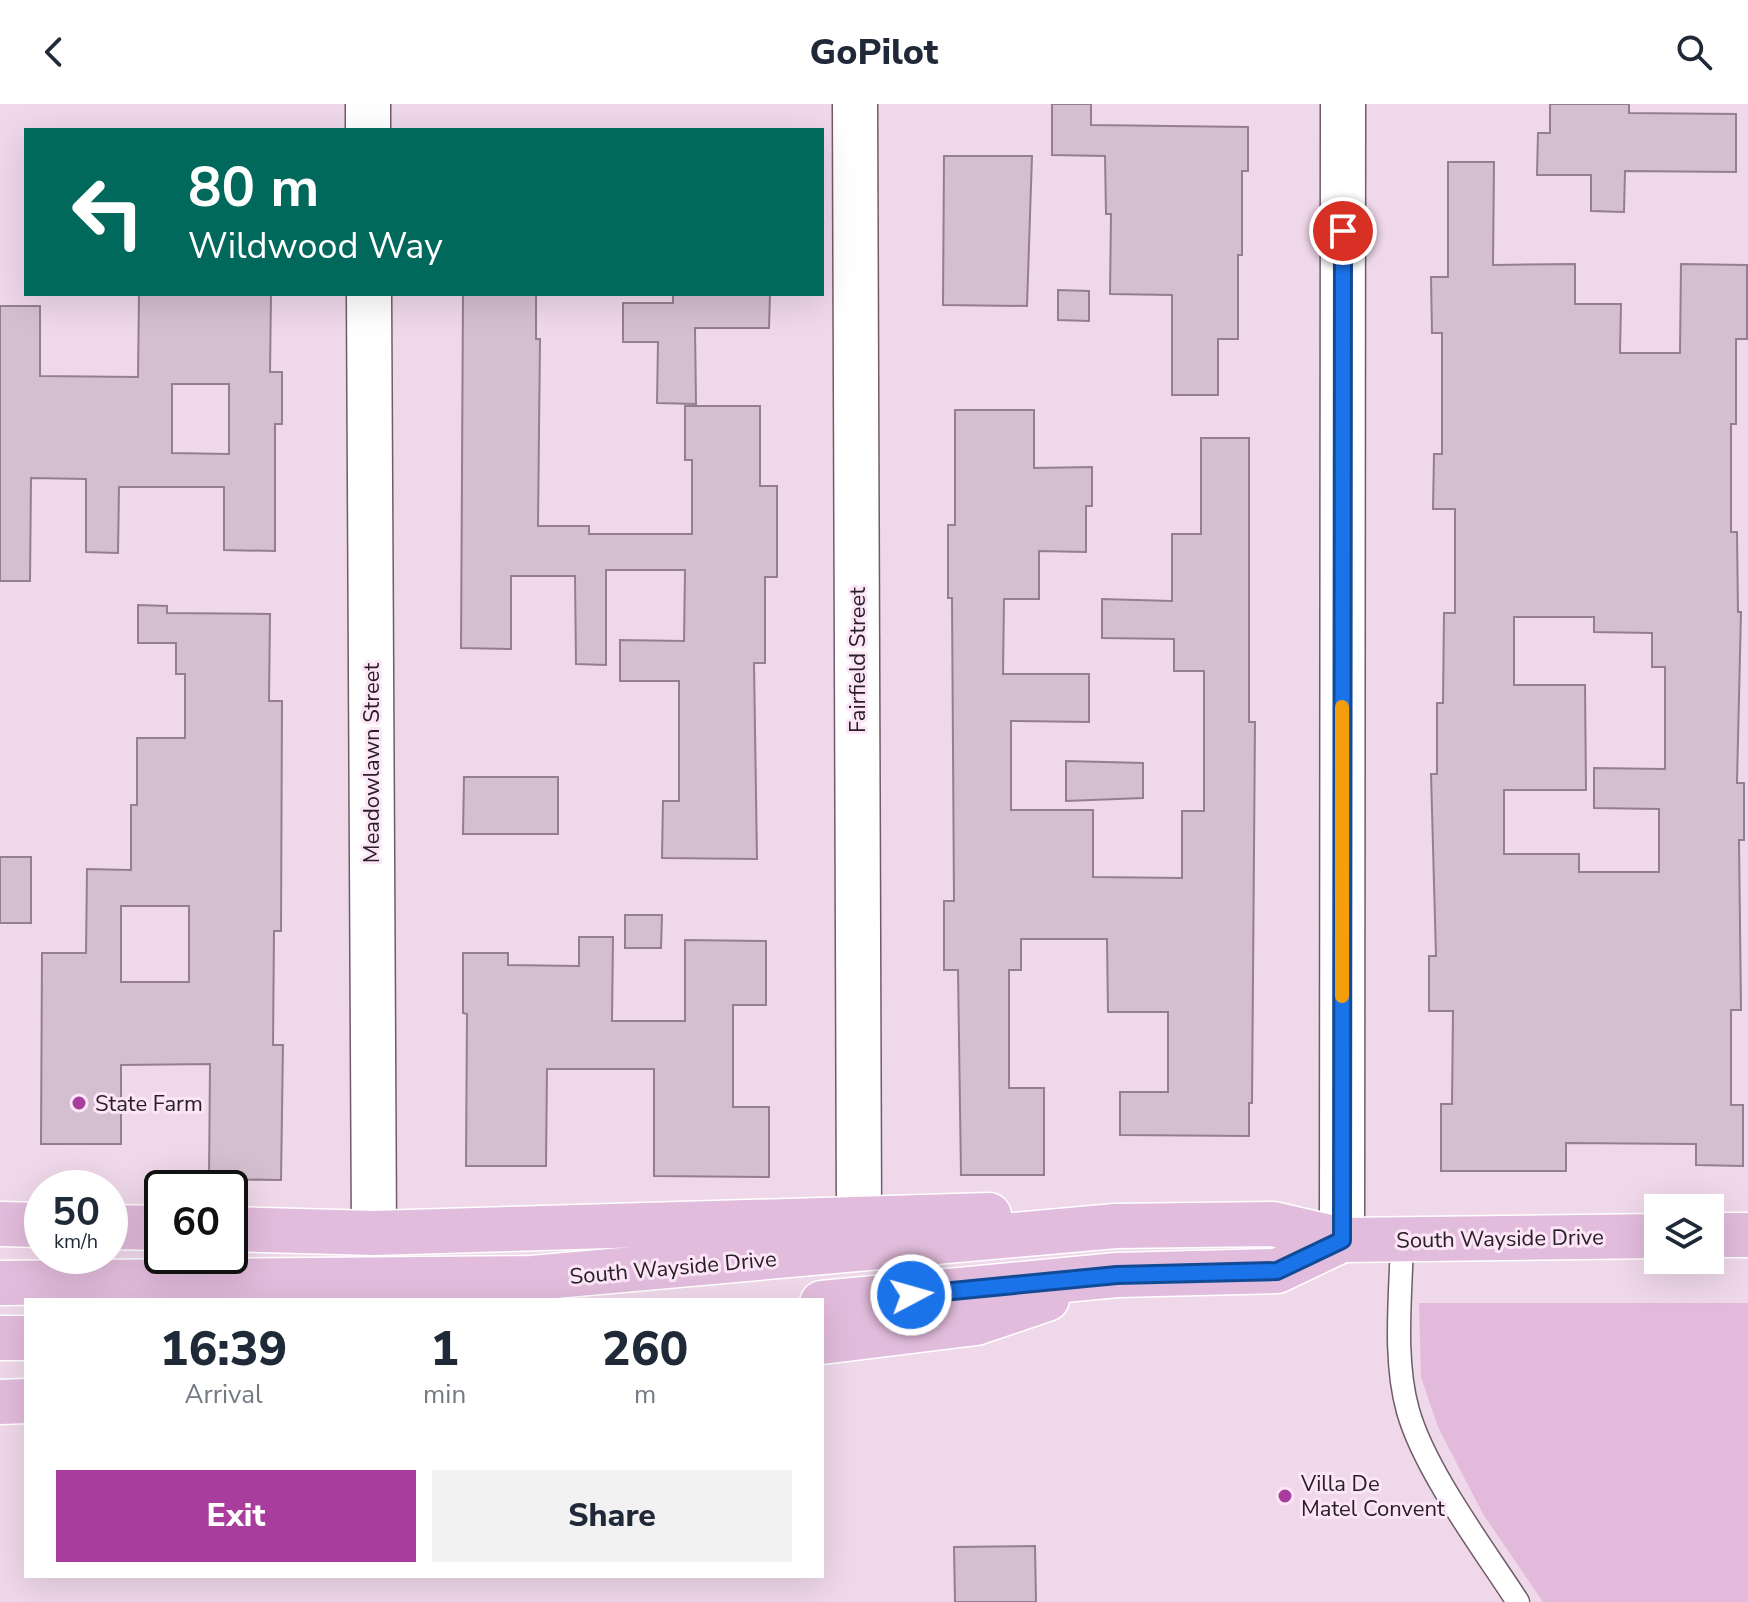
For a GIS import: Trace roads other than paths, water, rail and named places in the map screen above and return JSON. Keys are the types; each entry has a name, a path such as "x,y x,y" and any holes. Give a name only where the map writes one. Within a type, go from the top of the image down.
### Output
{"main road":[{"path":"248,1230 374,1233 968,1213 1115,1226"},
{"path":"0,1224 24,1225"},
{"name":"South Wayside Drive","path":"0,1283 532,1278 1115,1226 1273,1224 1342,1240 1644,1236"},
{"path":"1724,1235 1748,1235"},
{"name":"South Wayside Drive","path":"824,1303 1117,1275 1277,1271 1342,1240"},
{"path":"824,1342 976,1323 1117,1275"},
{"path":"0,1338 24,1338"},
{"path":"0,1402 24,1401"}],"street":[{"path":"368,104 368,128"},
{"name":"Fairfield Street","path":"855,104 859,1216"},
{"path":"1342,1240 1343,104"},
{"name":"Meadowlawn Street","path":"369,296 374,1233"}],"lane":[{"path":"1402,1239 1401,1357 1407,1411 1431,1464 1518,1602"}],"place":[{"name":"State Farm","path":"79,1103"},
{"name":"Villa De Matel Convent","path":"1285,1496"}]}
